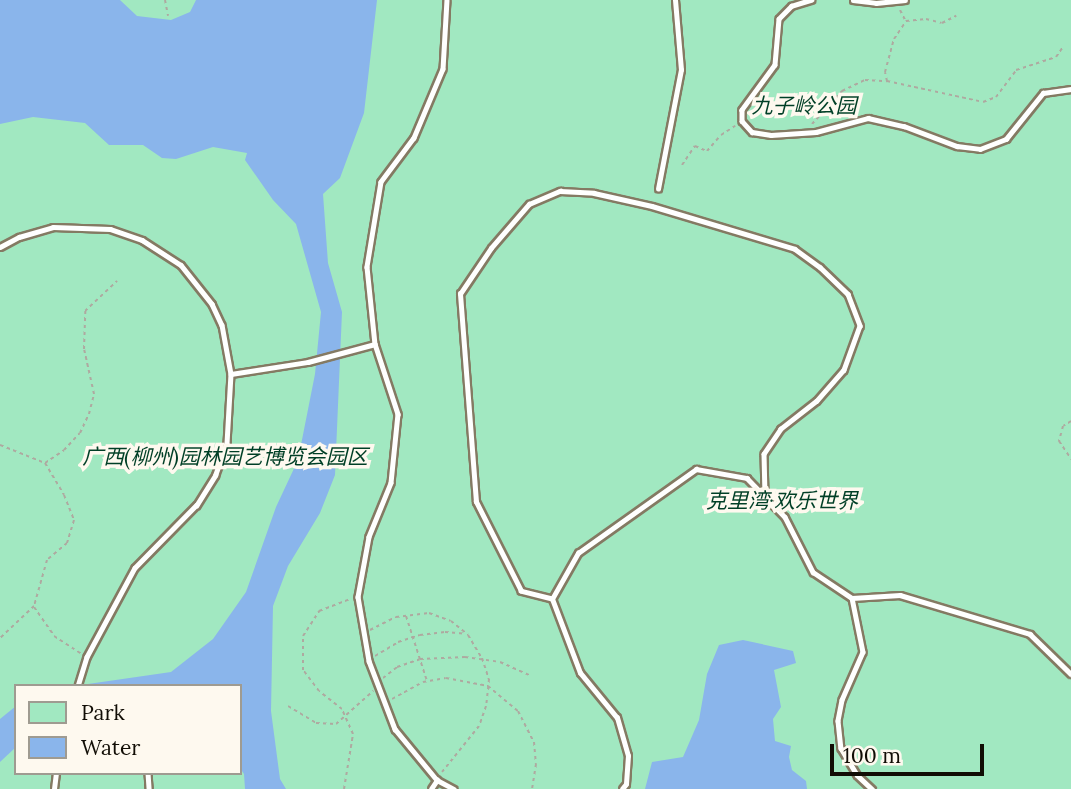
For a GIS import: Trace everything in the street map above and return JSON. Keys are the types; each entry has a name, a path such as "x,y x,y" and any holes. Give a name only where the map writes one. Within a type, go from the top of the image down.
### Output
{"lane":[{"path":"447,0 443,69 414,138 381,182 367,267 375,344 398,414 391,483 369,537 358,597 369,661 395,729 437,780 454,789"},
{"path":"658,189 681,70 675,0"},
{"path":"813,0 792,6 779,19 775,65 761,88 748,99 741,121 752,132 771,135 804,133 868,118 904,126 957,146 980,149 1006,139 1043,93 1071,89"},
{"path":"853,0 905,0"},
{"path":"552,599 521,591 476,502 460,295 491,248 529,204 559,191 594,193 653,206 794,249 820,267 848,294 860,326 844,370 817,401 781,429 764,454 765,496"},
{"path":"0,247 19,237 53,227 110,229 142,240 181,265 212,304 222,326 231,374 226,444 216,475 197,505 135,568 87,657 79,684"},
{"path":"231,374 308,362 375,344"},
{"path":"552,599 578,553 696,469 747,478 785,517 813,572 852,598 900,595 1030,634 1071,674"},
{"path":"852,598 863,652 842,700 839,735 841,748 857,775 872,789"},
{"path":"552,599 580,673 617,718 628,756 626,784 622,789"},
{"path":"431,789 437,780"}],"path":[{"path":"165,0 168,16"},
{"path":"895,1 906,21"},
{"path":"906,21 926,19 942,23 956,16"},
{"path":"887,81 885,72 894,39 906,21"},
{"path":"804,133 842,91 865,80 887,81 983,102 996,97 1017,69 1056,57 1063,47"},
{"path":"682,164 695,146 707,151 720,135 741,121"},
{"path":"45,463 64,450 80,433 89,414 94,394 84,349 85,312 117,281"},
{"path":"1071,421 1063,426 1059,441 1071,459"},
{"path":"0,445 45,463 64,495 74,520 67,543 47,560 34,606 0,638"},
{"path":"344,789 353,734 342,709 319,691 303,670 303,636 319,611 358,597"},
{"path":"34,606 54,636 87,657"},
{"path":"363,634 405,615 429,614 451,621 468,635 483,661 488,686 479,726 437,780"},
{"path":"405,615 428,681"},
{"path":"369,661 379,652 413,637 445,632 468,635"},
{"path":"288,706 316,723 336,724 397,667 420,659 465,657 500,662 531,676"},
{"path":"384,703 428,681 446,678 488,686 518,711 534,742 536,764 532,789"}],"green space":[{"path":"0,0 1071,0 1071,789 0,789"}],"water":[{"path":"0,0 120,0 137,16 171,20 190,12 196,0 377,0 364,113 340,178 323,194 328,263 342,312 335,475 320,513 288,566 273,606 271,711 280,779 286,789 245,789 242,771 242,684 88,684 171,672 213,639 246,592 276,507 298,460 315,374 321,312 296,224 273,200 245,160 247,153 213,147 176,159 162,158 143,145 109,145 85,123 33,117 0,124"},
{"path":"743,640 793,651 796,663 774,670 781,707 773,719 775,741 791,746 789,757 792,770 806,781 807,789 645,789 652,762 683,757 699,720 707,674 719,645"},
{"path":"14,708 14,749 0,762 0,719"}],"park label":[{"name":"九子岭公园","path":"804,106"},
{"name":"广西(柳州)园林园艺博览会园区","path":"225,457"},
{"name":"克里湾·欢乐世界","path":"782,501"}]}
